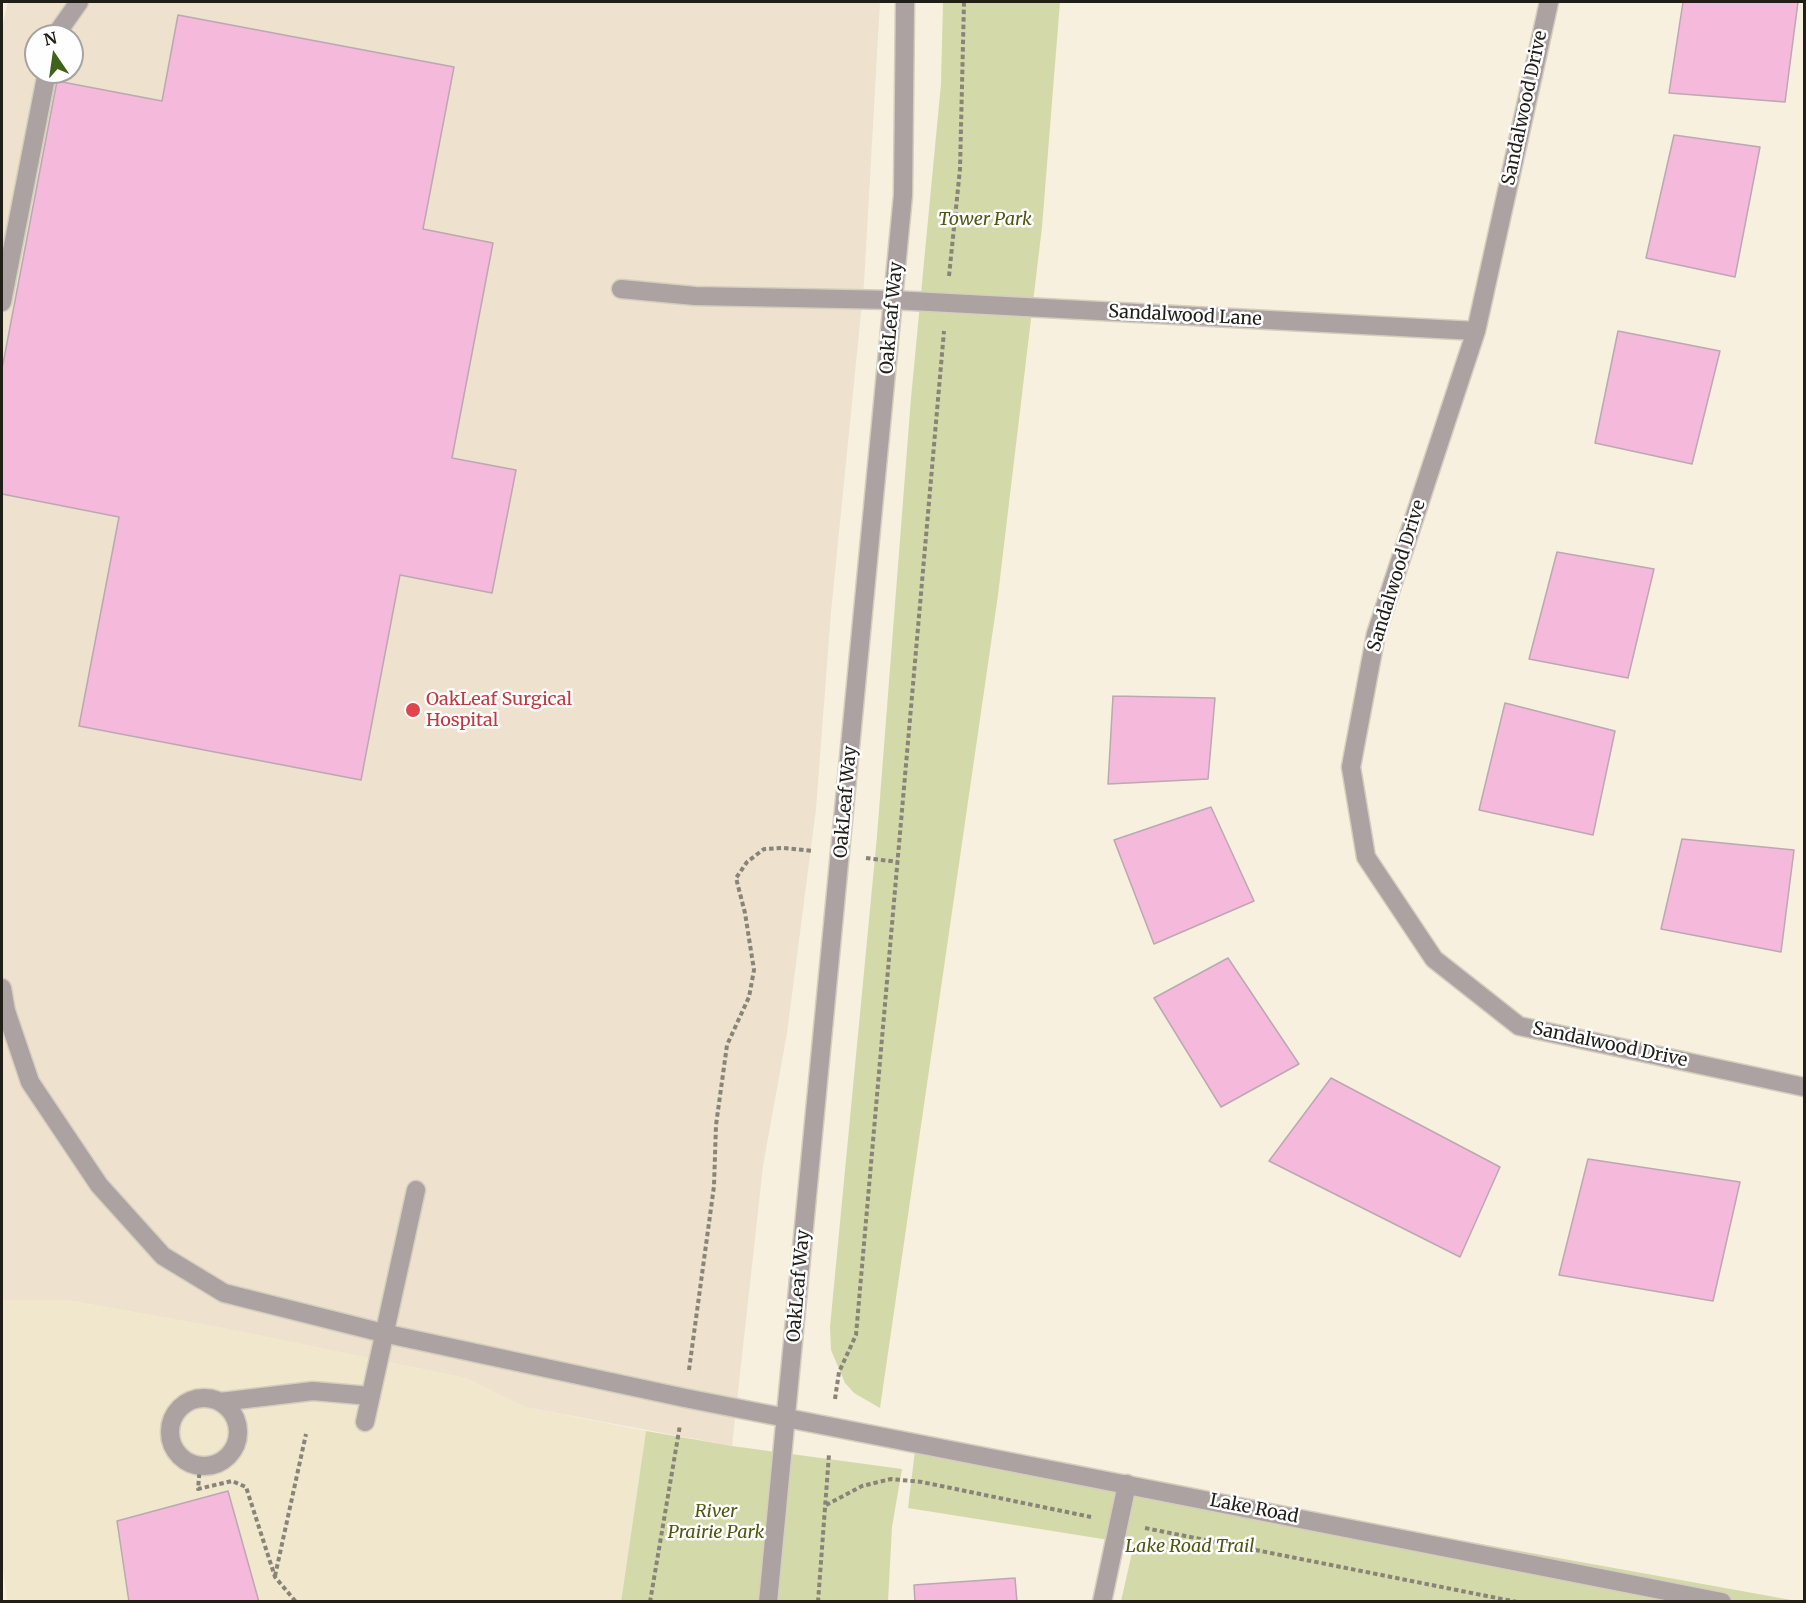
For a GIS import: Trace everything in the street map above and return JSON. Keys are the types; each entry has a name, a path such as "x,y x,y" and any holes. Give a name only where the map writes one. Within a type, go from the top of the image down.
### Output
{"street":[{"path":"63,24 79,2"},
{"name":"OakLeaf Way","path":"768,1602 903,195 905,2"},
{"name":"Sandalwood Drive","path":"1549,2 1476,331 1376,634 1350,767 1366,857 1434,959 1519,1026 1804,1088"},
{"path":"2,302 45,84"},
{"name":"Sandalwood Lane","path":"621,289 695,296 893,300 1476,331"},
{"name":"Lake Road","path":"2,988 6,1011 30,1082 99,1185 163,1256 224,1293 383,1333 685,1398 786,1416 1722,1602"},
{"path":"365,1422 416,1190"},
{"path":"220,1402 313,1391 370,1396"},
{"path":"210,1398 220,1402 236,1419 237,1441 225,1459 216,1464 200,1466 184,1460 170,1442 172,1419 187,1402 210,1398"},
{"path":"1102,1602 1127,1484"}],"path":[{"path":"818,1602 831,1425 839,1372 856,1335 946,303 960,169 964,2"},
{"path":"650,1602 685,1398 714,1186 716,1125 727,1045 749,997 754,970 750,933 735,878 747,862 764,849 804,850"},
{"path":"275,1577 306,1434"},
{"path":"200,1466 198,1489 232,1480 246,1487 275,1577 296,1602"},
{"path":"825,1505 862,1486 891,1479 922,1482 1516,1602"}],"shaded area":[{"name":"OakLeaf Surgical Hospital","path":"8,2 880,2 864,283 831,612 816,809 787,1033 763,1166 732,1446 525,1407 466,1378 223,1328 67,1300 2,1300 2,27"},
{"path":"2,1300 67,1300 223,1328 466,1378 525,1407 646,1431 621,1601 7,1601 2,1560"}],"green space":[{"name":"Tower Park","path":"943,2 1060,2 1042,227 998,595 880,1408 854,1393 845,1383 831,1350 830,1327 877,836 911,398 941,84"},
{"name":"River Prairie Park","path":"646,1431 732,1446 902,1469 892,1527 888,1601 621,1602"},
{"name":"Lake Road Trail","path":"916,1442 1797,1601 1121,1601 1134,1544 908,1508"}],"building":[{"path":"1683,2 1798,2 1785,102 1669,93"},
{"path":"178,15 454,67 423,229 493,243 452,458 516,470 492,593 400,575 361,780 79,726 119,517 2,494 2,369 56,84 73,84 162,101"},
{"path":"1674,135 1760,147 1735,277 1646,258"},
{"path":"1618,331 1720,351 1692,464 1595,443"},
{"path":"1557,552 1654,569 1628,678 1529,659"},
{"path":"1113,696 1215,698 1208,779 1108,784"},
{"path":"1505,703 1615,731 1593,835 1479,810"},
{"path":"1211,807 1254,901 1154,944 1114,840"},
{"path":"1682,839 1794,850 1781,952 1661,929"},
{"path":"1228,958 1299,1064 1221,1107 1154,998"},
{"path":"1331,1078 1500,1167 1460,1257 1269,1161"},
{"path":"1588,1159 1740,1182 1713,1301 1559,1275"},
{"path":"228,1491 259,1602 129,1602 117,1521"},
{"path":"1015,1578 1017,1602 915,1602 914,1585"}],"place":[{"name":"OakLeaf Surgical Hospital","path":"413,710"}]}
